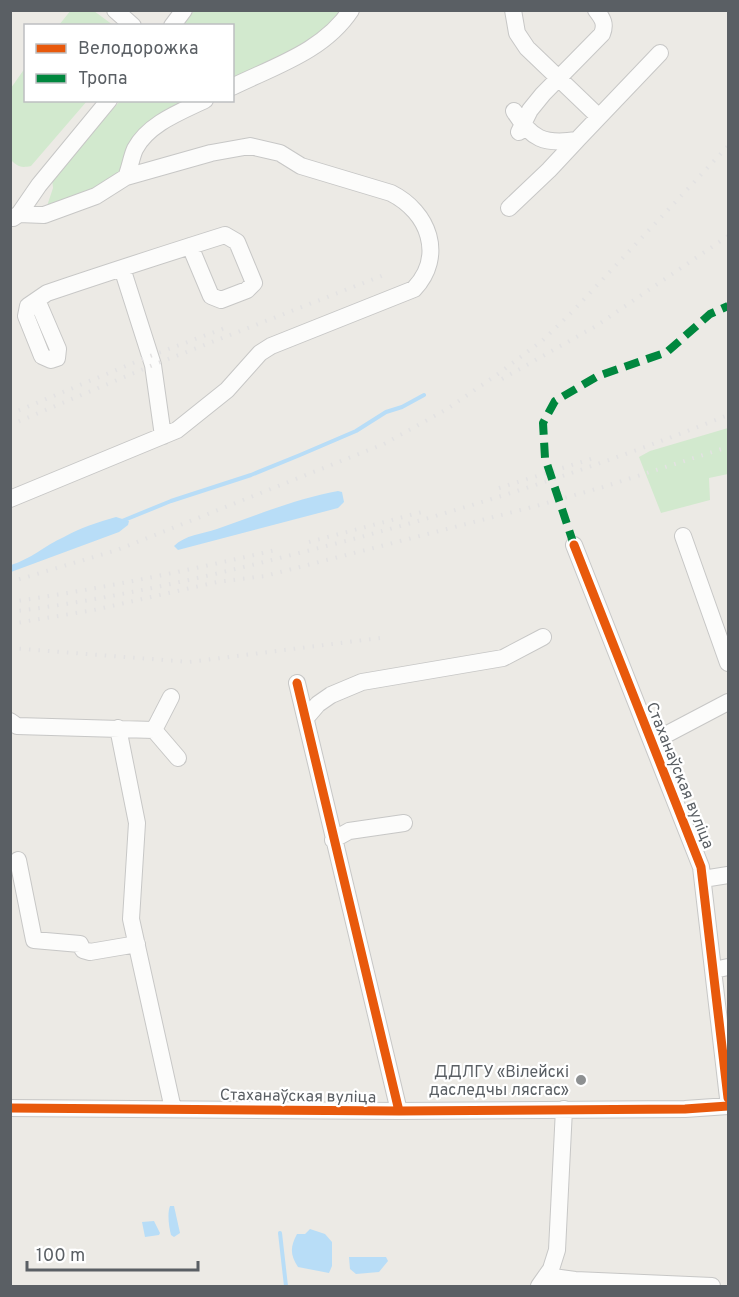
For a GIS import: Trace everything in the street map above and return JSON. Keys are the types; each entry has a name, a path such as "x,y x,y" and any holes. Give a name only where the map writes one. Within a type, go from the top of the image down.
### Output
{"street":[{"path":"115,10 131,24"},
{"path":"174,24 184,10"},
{"path":"234,86 315,48 343,24 351,10"},
{"path":"513,10 517,33 527,48 599,117"},
{"path":"577,140 551,142 538,138 518,123 602,34 603,18 596,10"},
{"path":"509,208 549,170 660,53"},
{"path":"13,212 39,185 107,102"},
{"path":"126,177 134,152 142,139 156,126 201,102"},
{"path":"10,500 177,430 227,390 260,353 271,346 414,289 425,278 430,264 431,251 424,223 418,212 405,200 391,193 301,166 280,153 250,147 221,151 126,177 96,196 44,215 13,212"},
{"path":"37,300 48,293 190,246"},
{"path":"122,268 153,365 163,436"},
{"path":"683,536 729,663"},
{"name":"Стаханаўская вуліца","path":"574,545 701,867 721,969 729,1098"},
{"path":"306,718 318,704 331,695 362,682 503,658 543,637"},
{"path":"297,683 399,1111"},
{"path":"154,730 171,697"},
{"path":"652,742 729,702"},
{"path":"10,721 17,726 154,730 178,758"},
{"path":"118,728 138,823 131,919 173,1109"},
{"path":"333,840 350,831 404,822"},
{"path":"18,860 34,940 80,944 83,950 90,952 137,944"},
{"path":"703,879 729,875"},
{"name":"Стаханаўская вуліца","path":"10,1108 399,1111 729,1106"},
{"path":"542,1281 553,1264 558,1241 564,1109"},
{"path":"542,1281 712,1287"}],"green space":[{"path":"71,10 94,11 112,24 60,24"},
{"path":"194,11 351,11 343,24 234,86 234,24 184,24"},
{"path":"24,69 24,102 86,102 31,166 18,166 11,160 11,88"},
{"path":"119,102 203,102 156,126 126,177 44,215 53,188 52,179"},
{"path":"728,428 728,474 709,478 710,500 661,513 639,457 650,451"}],"water":[{"path":"338,491 342,492 344,502 338,508 178,550 174,546 194,535 291,503"},
{"path":"116,517 129,521 128,525 119,532 11,572 11,565 83,528"},
{"path":"170,1206 174,1206 180,1233 174,1237 171,1235 169,1224"},
{"path":"154,1221 159,1235 145,1237 142,1222"},
{"path":"310,1229 325,1234 332,1242 332,1266 329,1273 298,1267 293,1259 292,1247 297,1234 305,1234"},
{"path":"349,1257 386,1257 388,1261 379,1272 356,1274 350,1269"}],"waterway":[{"path":"122,521 300,455 356,431 386,412 402,407 424,395"},
{"path":"280,1233 286,1286"}],"railway":[{"path":"10,582 117,550 384,444 447,409 543,340 728,146"},
{"path":"502,379 596,326 728,236"},
{"path":"10,425 153,365 389,273"},
{"path":"10,414 150,356 225,328"},
{"path":"10,612 116,595 187,580 402,526 567,475 728,415"},
{"path":"10,624 94,610 217,582 265,576 536,506 728,447"},
{"path":"499,488 594,458"},
{"path":"309,542 422,512"},
{"path":"10,602 145,578 280,549"},
{"path":"10,648 189,662 380,638"}],"marked path":[{"path":"574,545 545,458 543,423 555,401 598,376 667,352 710,314 728,306"}],"cycle path":[{"path":"574,545 701,867 728,1098"},
{"path":"297,683 399,1111"},
{"path":"10,1108 399,1111 685,1109 728,1106"}],"place":[{"name":"ДДЛГУ «Вілейскі даследчы лясгас»","path":"581,1080"}]}
